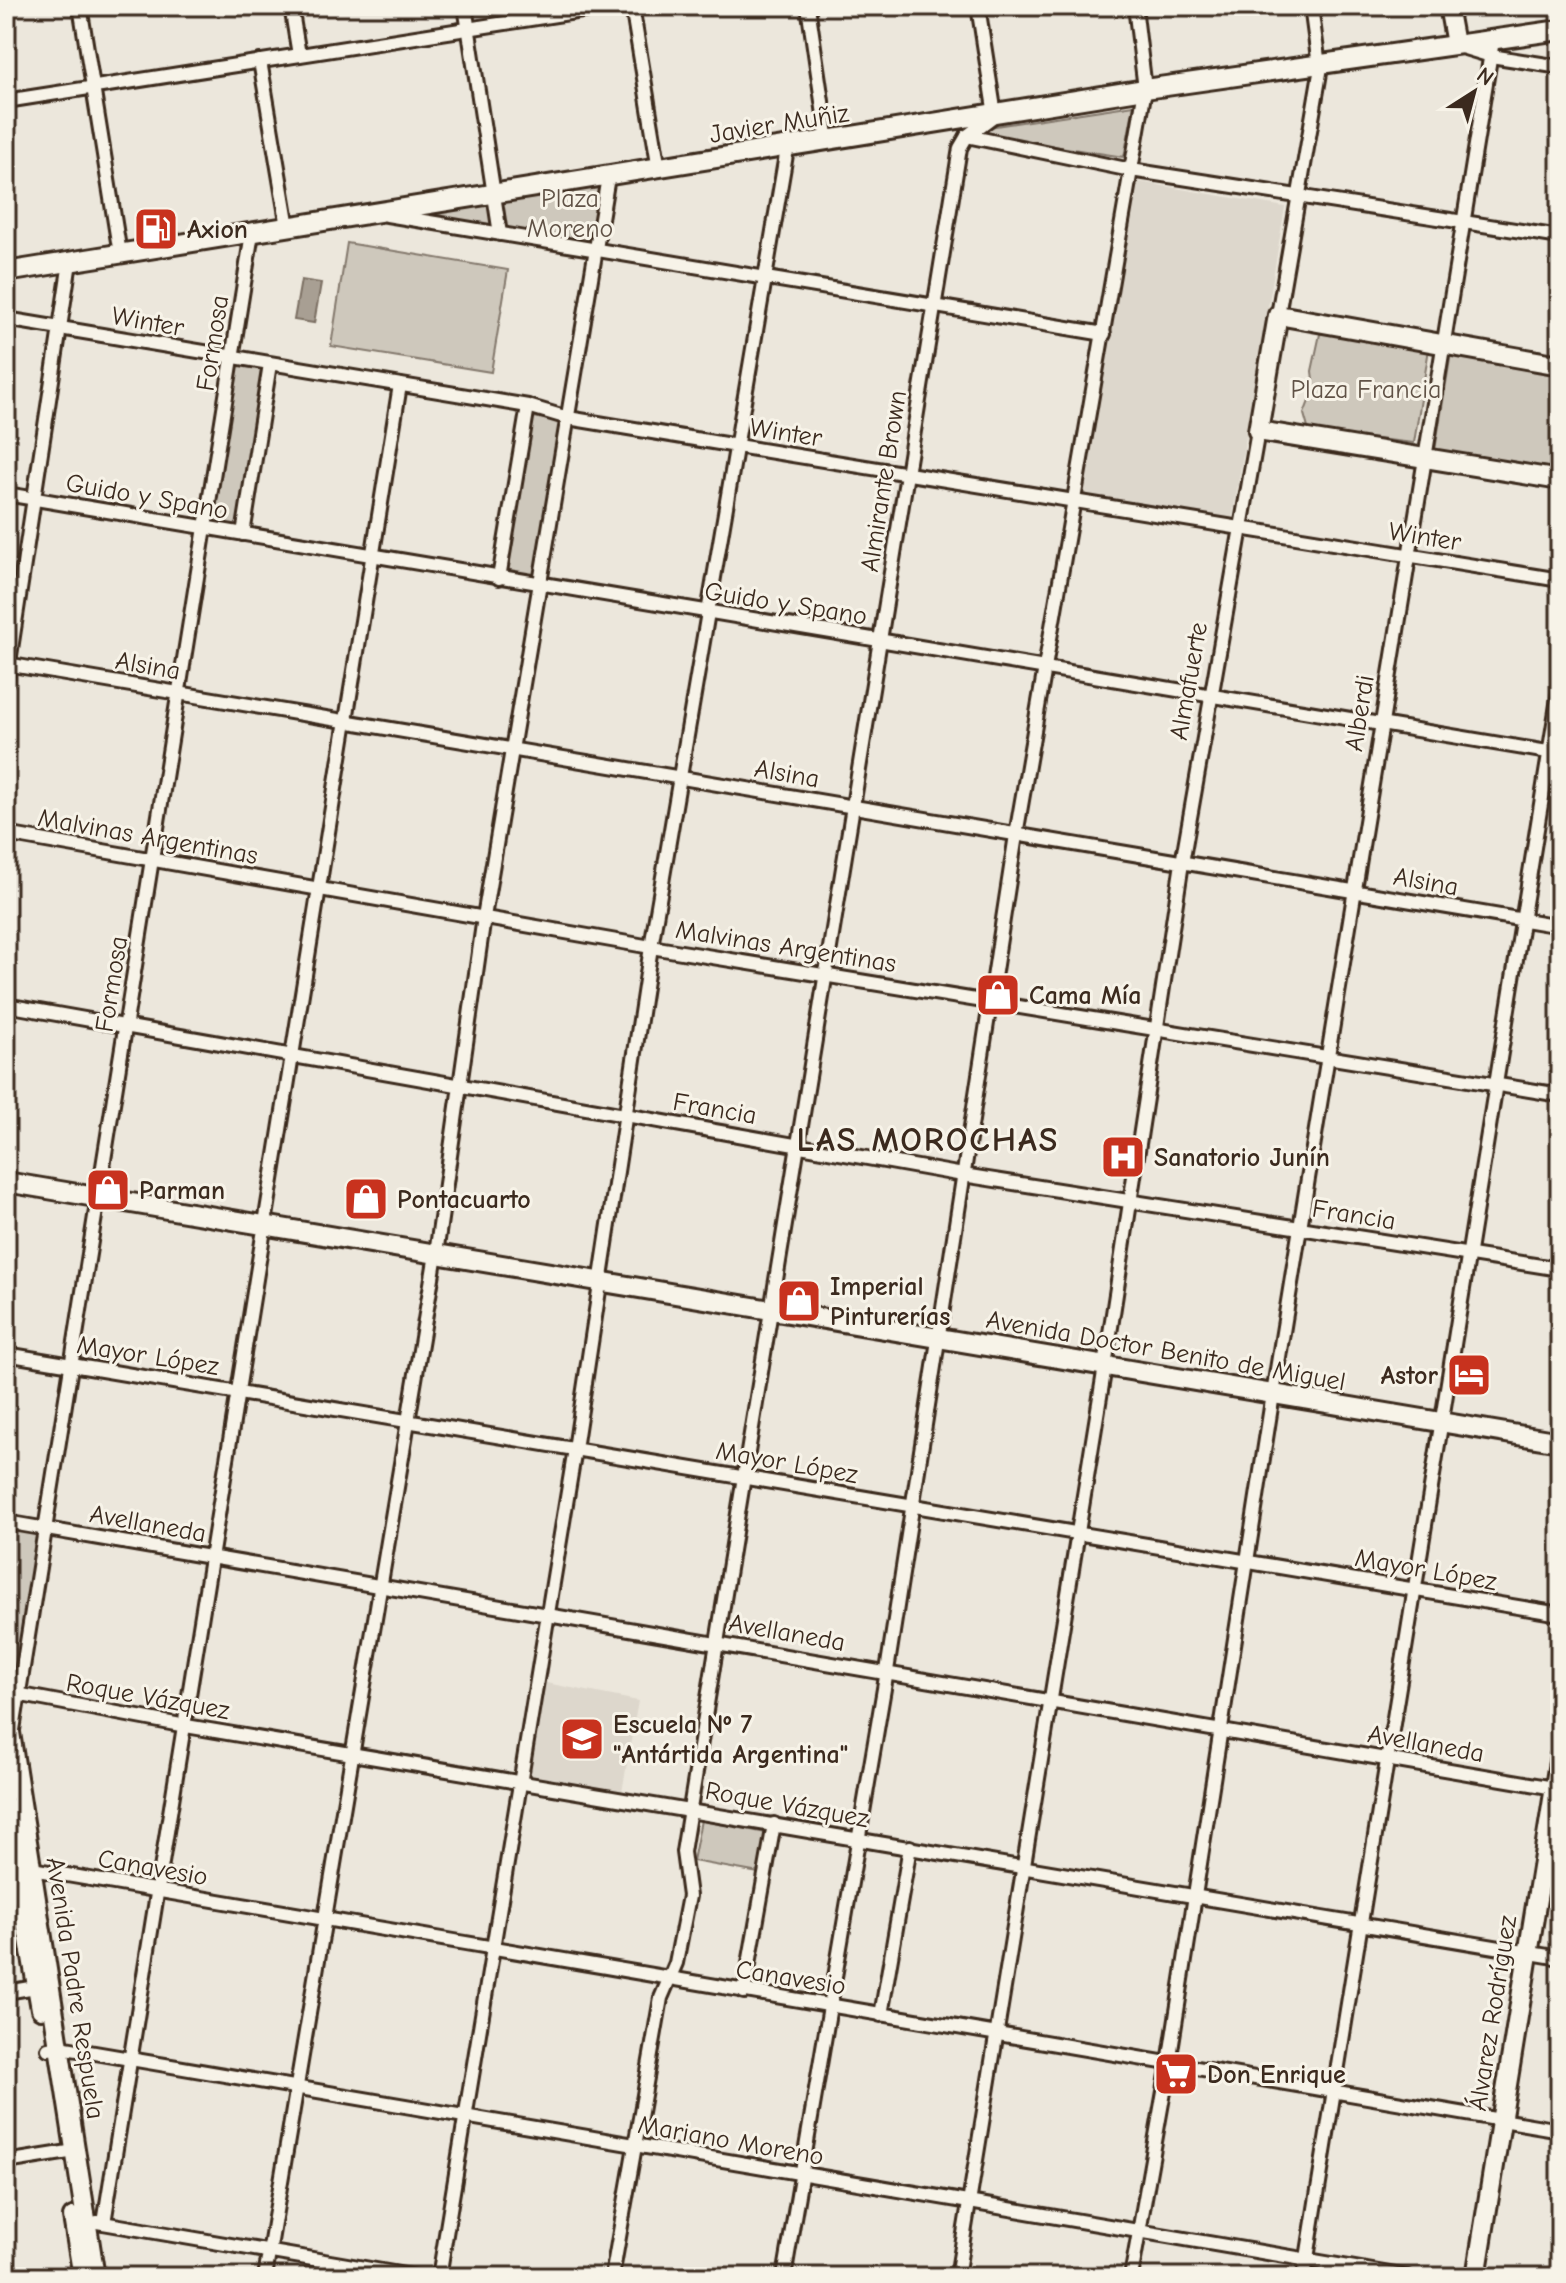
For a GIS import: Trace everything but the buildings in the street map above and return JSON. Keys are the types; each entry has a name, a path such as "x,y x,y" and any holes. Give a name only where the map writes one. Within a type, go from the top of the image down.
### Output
{"main road":[{"name":"Javier Muñiz","path":"6,272 787,149 1145,89 1455,44 1492,48 1560,30"},
{"path":"1278,315 1560,365"},
{"name":"Almafuerte","path":"1258,431 1278,315"},
{"path":"1258,431 1560,480"},
{"name":"Avenida Doctor Benito de Miguel","path":"6,1182 1560,1442"},
{"name":"Avenida Padre Respuela","path":"13,1701 14,1840"},
{"name":"Álvarez Rodríguez","path":"1476,2277 1558,1788 1560,1756"},
{"name":"Avenida Padre Respuela","path":"6,1807 23,1868 69,2152 88,2222 95,2277"},
{"name":"Avenida Padre Respuela","path":"83,2277 88,2222"}],"street":[{"path":"80,6 120,254"},
{"path":"291,6 299,55"},
{"path":"465,6 500,234"},
{"path":"6,101 614,6"},
{"path":"632,6 659,169"},
{"path":"808,6 828,142"},
{"path":"967,136 995,115 978,6"},
{"path":"784,2277 887,1671 1016,835 1145,89 1135,6"},
{"name":"Almafuerte","path":"1278,315 1321,64 1311,6"},
{"path":"1448,6 1455,44"},
{"path":"1492,48 1560,67"},
{"name":"Alberdi","path":"1131,2277 1169,2063 1273,1394 1492,48"},
{"path":"260,61 288,227"},
{"path":"967,136 1131,170 1560,237"},
{"name":"Almirante Brown","path":"612,2277 661,1998 670,1979 689,1896 683,1858 690,1809 906,474 960,148 967,136"},
{"path":"439,2277 549,1614 651,947 787,149"},
{"path":"265,2277 436,1254 484,917 608,177"},
{"path":"376,213 1104,334"},
{"name":"Formosa","path":"13,1701 47,1528 252,233"},
{"path":"6,682 70,262"},
{"name":"Winter","path":"6,319 528,406 568,418 1560,580"},
{"path":"243,534 270,364"},
{"path":"400,385 131,2060 88,2222 417,2277"},
{"path":"499,578 528,406"},
{"name":"Almafuerte","path":"957,2277 1079,1533 1182,863 1258,431"},
{"name":"Guido y Spano","path":"6,494 1555,753"},
{"name":"Alsina","path":"7,664 1560,926"},
{"path":"1304,2277 1522,920 1555,753 1560,686"},
{"name":"Malvinas Argentinas","path":"6,834 651,947 1560,1095"},
{"name":"Francia","path":"6,1005 963,1175 1560,1269"},
{"name":"Mayor López","path":"6,1354 1560,1614"},
{"name":"Avellaneda","path":"6,1522 1558,1788"},
{"name":"Roque Vázquez","path":"6,1692 13,1701 354,1752 1560,1958"},
{"path":"744,1992 774,1824"},
{"path":"881,2015 910,1847"},
{"name":"Canavesio","path":"23,1868 1560,2130"},
{"path":"6,1992 43,1986"},
{"name":"Mariano Moreno","path":"54,2048 1408,2277"},
{"path":"6,2162 69,2152"}],"shaded area":[{"path":"1135,181 1285,207 1232,520 1082,495"},
{"path":"301,280 321,283 314,323 294,320"},
{"name":"Escuela Nº 7 \"Antártida Argentina\"","path":"541,1682 638,1701 622,1792 527,1777"}],"green space":[{"path":"1134,105 1124,157 990,136 985,132 989,127"},
{"name":"Plaza Moreno","path":"604,180 593,245 502,230 497,197"},
{"path":"491,198 496,229 396,212"},
{"path":"347,243 508,270 491,372 331,346"},
{"name":"Plaza Francia","path":"1320,334 1425,348 1428,355 1414,443 1315,432 1308,428 1304,414 1314,388 1312,371"},
{"path":"1451,353 1560,373 1560,470 1435,450"},
{"path":"235,363 264,366 240,529 210,524"},
{"path":"533,417 562,422 536,578 506,572"},
{"path":"6,1529 40,1531 17,1677 7,1674 6,1666"},
{"path":"701,1820 766,1833 759,1873 693,1861"}],"place":[{"name":"Axion","path":"156,229"},
{"name":"Cama Mía","path":"998,995"},
{"name":"Sanatorio Junín","path":"1123,1157"},
{"name":"Parman","path":"108,1190"},
{"name":"Pontacuarto","path":"366,1199"},
{"name":"Imperial Pinturerías","path":"799,1301"},
{"name":"Astor","path":"1469,1375"},
{"name":"Escuela Nº 7 \"Antártida Argentina\"","path":"582,1739"},
{"name":"Don Enrique","path":"1176,2074"}],"district":[{"name":"LAS MOROCHAS","path":"928,1139"}]}
